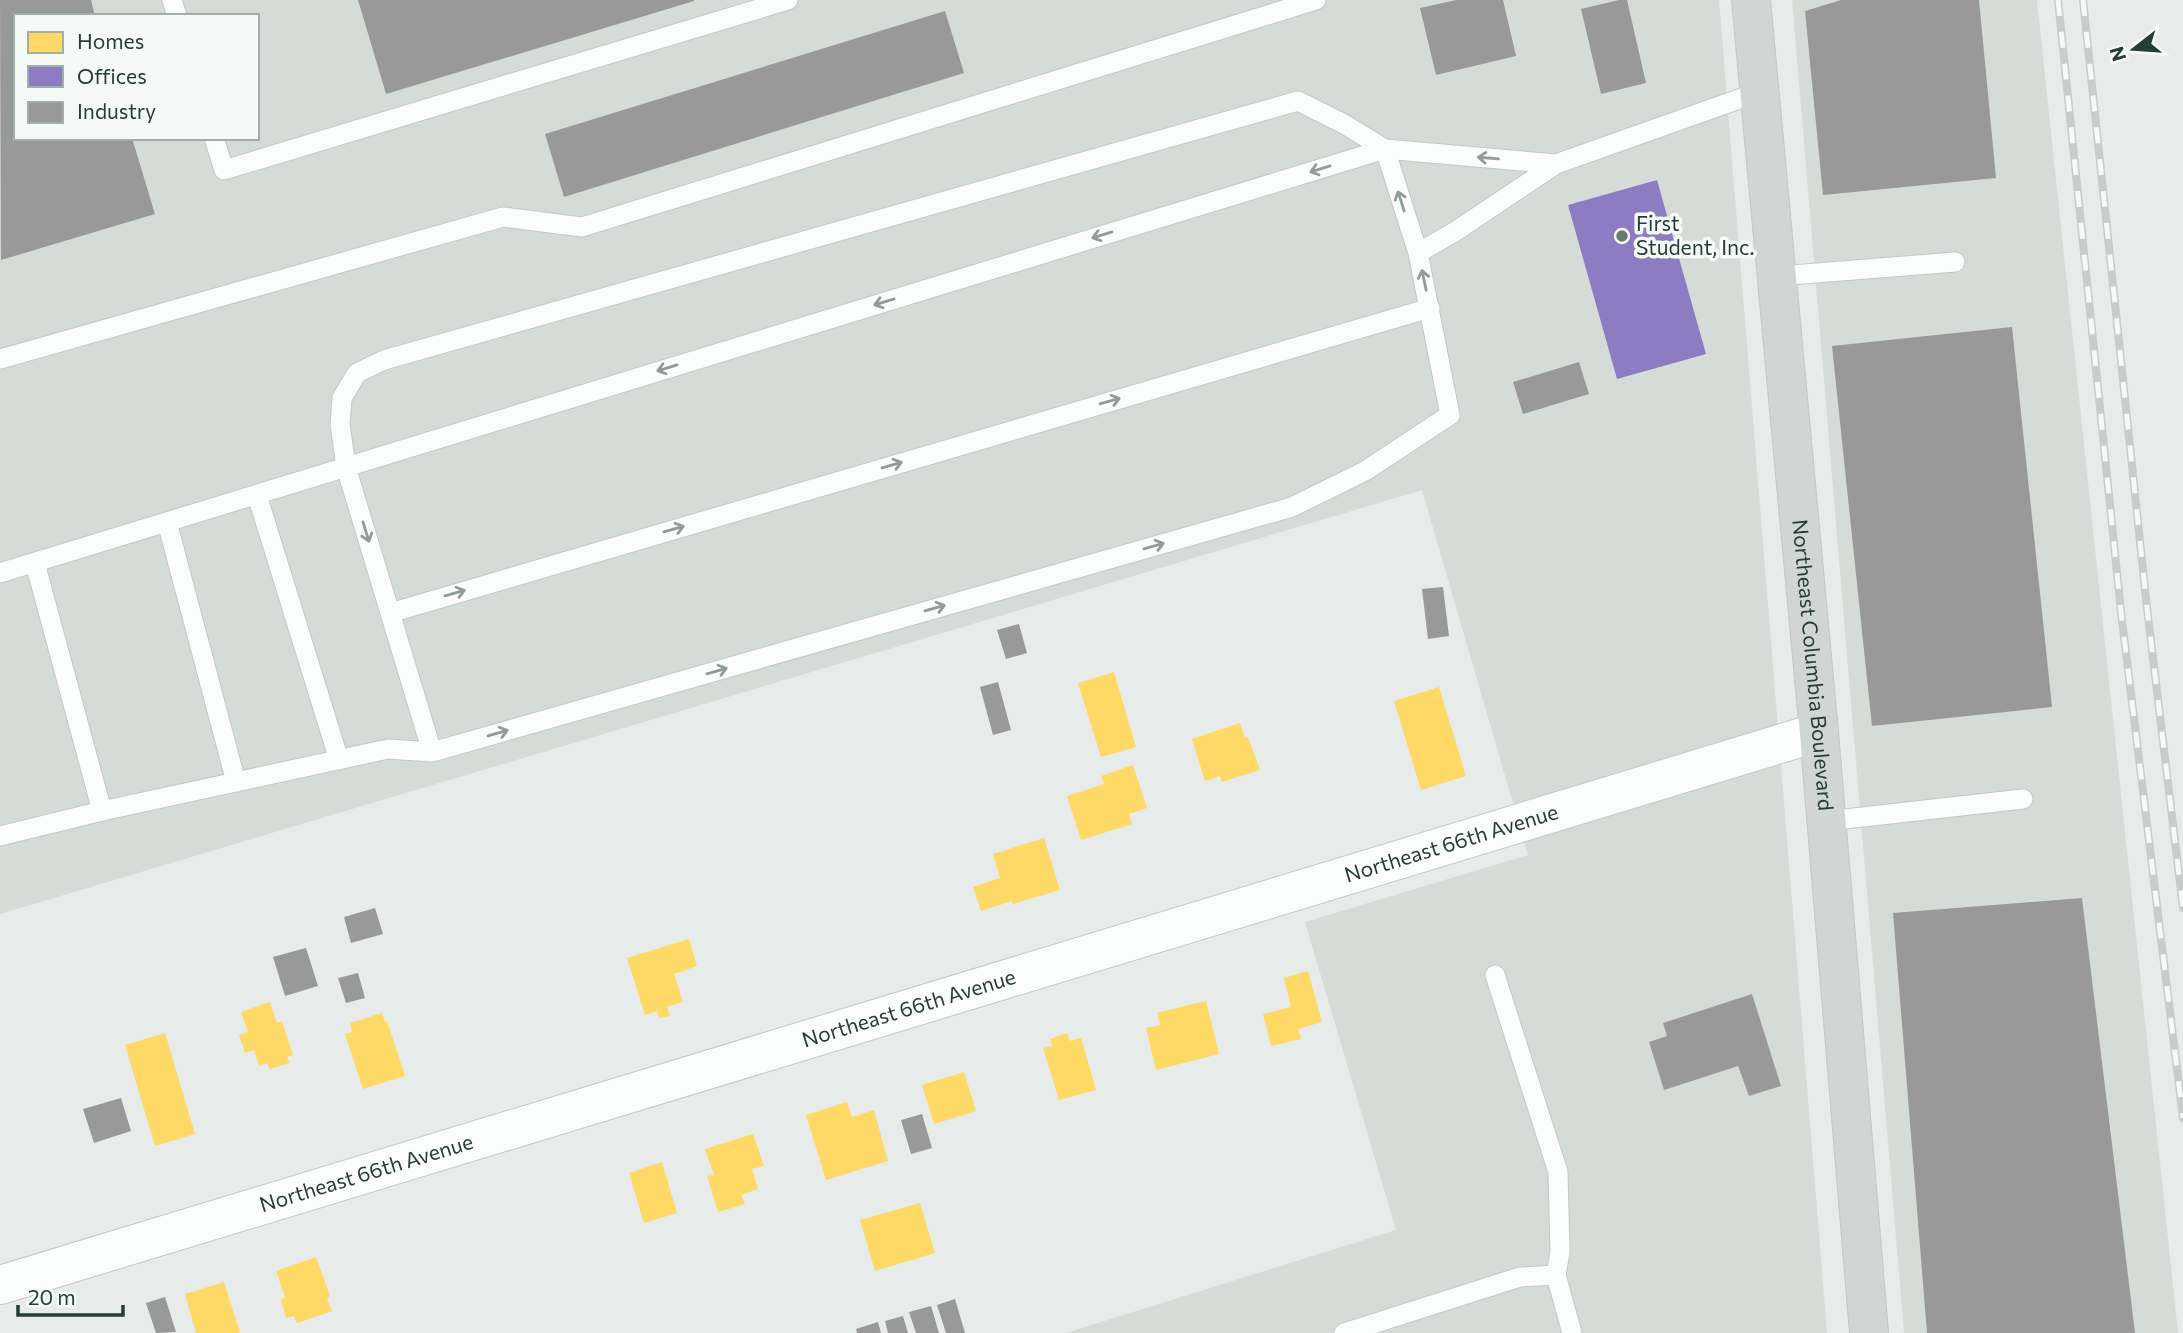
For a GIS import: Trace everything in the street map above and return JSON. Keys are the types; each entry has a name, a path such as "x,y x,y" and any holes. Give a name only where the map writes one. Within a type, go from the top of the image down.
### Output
{"main road":[{"name":"Northeast Columbia Boulevard","path":"1751,0 1827,821 1869,1333"}],"street":[{"name":"Northeast 66th Avenue","path":"0,1285 1819,732"}],"lane":[{"path":"215,140 224,170 788,0"},
{"path":"0,359 503,217 582,227 1316,0"},
{"path":"1418,253 1456,231 1556,164 1759,92"},
{"path":"0,836 388,749 432,752 1292,507 1366,471 1450,415 1418,253 1385,149 1298,101 384,360 357,373 342,398 340,424 346,467 432,752"},
{"path":"0,573 1385,149 1556,164"},
{"path":"1777,276 1955,262"},
{"path":"390,613 1430,307"},
{"path":"257,495 339,760"},
{"path":"167,523 236,782"},
{"path":"35,563 102,811"},
{"path":"1827,821 2023,799"},
{"path":"1495,975 1558,1172 1560,1252 1556,1275 1572,1333"},
{"path":"1344,1333 1520,1277 1556,1275"}],"shaded area":[{"path":"0,0 1719,0 1827,1333 1066,1333 1396,1230 1305,922 1528,855 1422,490 0,914"},
{"path":"1792,0 2037,0 2178,1333 1904,1333"}],"building: Homes":[{"path":"1114,672 1136,747 1101,757 1078,683"},
{"path":"1439,687 1466,776 1421,790 1394,701"},
{"path":"1240,723 1260,770 1222,782 1220,776 1205,781 1192,739"},
{"path":"1133,765 1147,808 1129,814 1132,824 1081,840 1067,796 1104,784 1101,776"},
{"path":"1044,838 1060,890 981,911 973,887 1000,878 993,854"},
{"path":"689,939 697,966 674,974 683,1002 667,1007 670,1016 659,1018 657,1011 645,1015 627,958"},
{"path":"1308,971 1322,1022 1298,1029 1301,1039 1271,1046 1263,1014 1291,1007 1284,978"},
{"path":"1206,1001 1219,1054 1156,1070 1146,1028 1160,1025 1157,1013"},
{"path":"270,1002 277,1023 282,1021 293,1055 287,1057 290,1063 270,1069 267,1063 259,1066 254,1050 245,1053 239,1035 248,1032 241,1012"},
{"path":"382,1013 405,1076 363,1089 345,1034 352,1032 350,1023"},
{"path":"165,1033 195,1134 155,1146 125,1045"},
{"path":"1067,1033 1070,1041 1081,1038 1096,1090 1059,1100 1043,1048 1052,1046 1050,1039"},
{"path":"964,1072 976,1111 934,1124 922,1085"},
{"path":"847,1102 852,1117 874,1110 888,1161 826,1180 806,1115"},
{"path":"753,1134 764,1166 752,1169 758,1189 741,1195 745,1204 718,1212 707,1176 714,1175 705,1149"},
{"path":"662,1162 677,1213 644,1223 629,1173"},
{"path":"920,1203 935,1253 875,1271 860,1220"},
{"path":"316,1257 330,1296 327,1299 332,1311 297,1323 294,1316 286,1318 281,1300 285,1297 276,1271"},
{"path":"224,1282 240,1333 196,1333 185,1294"}],"building: Offices":[{"path":"1657,180 1706,354 1617,379 1568,205"}],"building: Industry":[{"path":"0,0 91,0 94,14 14,14 14,140 133,140 155,214 1,260"},
{"path":"358,0 694,0 694,1 386,94"},
{"path":"1456,0 1503,0 1516,56 1436,75 1420,8"},
{"path":"1627,0 1646,83 1601,94 1581,9"},
{"path":"1841,0 1979,0 1996,178 1823,195 1805,11"},
{"path":"945,11 964,73 564,197 545,134"},
{"path":"2012,327 2052,707 1872,726 1832,346"},
{"path":"1579,362 1589,394 1523,414 1513,382"},
{"path":"1443,587 1449,636 1428,639 1422,589"},
{"path":"1019,624 1027,653 1006,659 997,630"},
{"path":"998,682 1011,730 993,735 980,687"},
{"path":"2082,898 2135,1333 1927,1333 1893,913"},
{"path":"375,908 383,934 351,943 344,917"},
{"path":"306,948 318,986 285,996 273,957"},
{"path":"358,973 365,998 346,1003 338,978"},
{"path":"1752,994 1781,1086 1749,1096 1738,1066 1664,1090 1649,1042 1667,1036 1663,1023"},
{"path":"121,1098 131,1131 94,1143 83,1109"},
{"path":"922,1114 932,1148 911,1154 901,1120"},
{"path":"165,1297 176,1332 156,1333 146,1303"},
{"path":"955,1299 965,1333 946,1333 937,1305"},
{"path":"931,1306 939,1333 916,1333 909,1312"},
{"path":"903,1316 908,1333 888,1333 885,1321"},
{"path":"878,1322 881,1333 857,1333 856,1329"}],"railway":[{"path":"2058,0 2121,612 2183,1118"},
{"path":"2083,0 2147,608 2183,908"}],"place":[{"name":"First Student, Inc.","path":"1622,236"}]}
